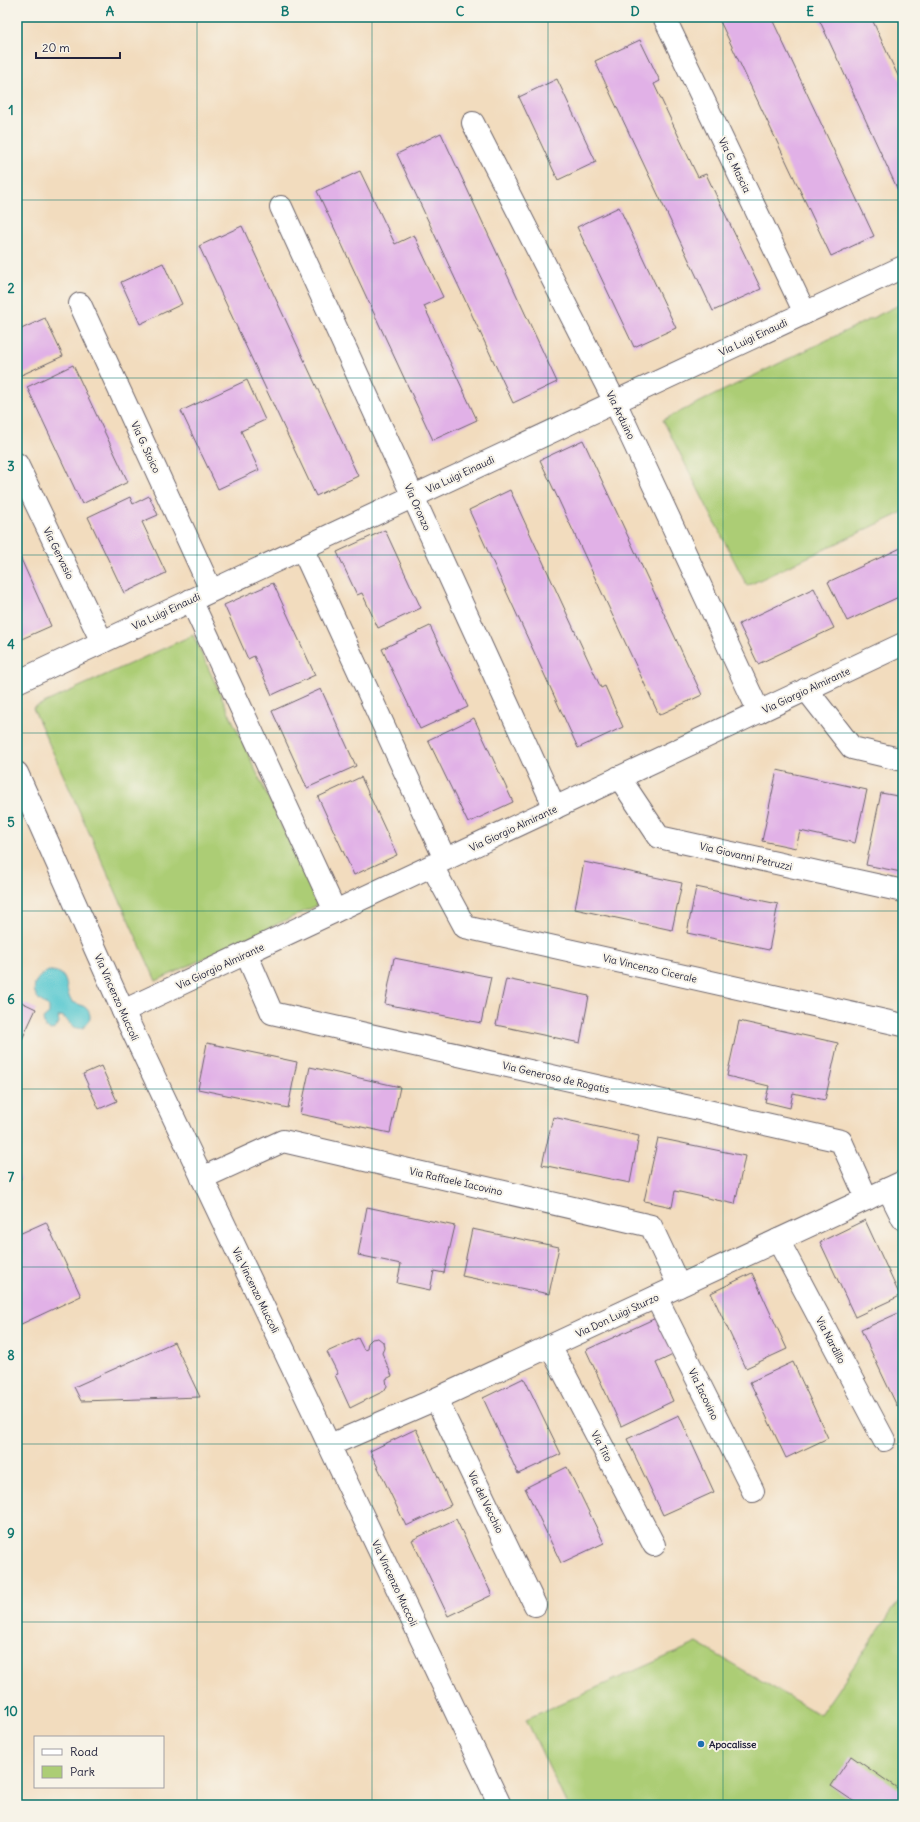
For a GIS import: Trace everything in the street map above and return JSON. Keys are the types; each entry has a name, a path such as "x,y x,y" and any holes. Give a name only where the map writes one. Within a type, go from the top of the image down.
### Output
{"street":[{"name":"Via G. Mascia","path":"664,17 805,313"},
{"name":"Via Arduino","path":"474,123 615,402 759,712"},
{"name":"Via Oronzo","path":"280,207 555,808"},
{"name":"Via Luigi Einaudi","path":"17,682 903,267"},
{"name":"Via G. Stoico","path":"80,304 211,590"},
{"name":"Via Gervasio","path":"17,464 102,642"},
{"name":"Via Vincenzo Cicerale","path":"302,548 465,927 903,1024"},
{"path":"191,600 335,911"},
{"name":"Via Giorgio Almirante","path":"123,1011 903,644"},
{"path":"806,689 852,748 903,760"},
{"name":"Via Vincenzo Muccoli","path":"17,773 123,1011 500,1805"},
{"name":"Via Giovanni Petruzzi","path":"620,777 659,837 903,891"},
{"name":"Via Generoso de Rogatis","path":"246,953 272,1013 841,1141 867,1199"},
{"name":"Via Raffaele Iacovino","path":"202,1178 283,1141 651,1226 679,1286"},
{"path":"896,1185 903,1218"},
{"name":"Via Don Luigi Sturzo","path":"330,1445 436,1399 896,1185"},
{"name":"Via Nardillo","path":"778,1240 884,1440"},
{"name":"Via Iacovino","path":"656,1297 752,1491"},
{"name":"Via Tito","path":"550,1346 654,1545"},
{"name":"Via del Vecchio","path":"436,1399 535,1605"}],"green space":[{"path":"903,303 903,512 747,586 663,420"},
{"path":"193,635 318,905 156,981 33,708"},
{"name":"Apocalisse","path":"903,1595 903,1805 567,1805 526,1719 697,1643 820,1715"}],"water":[{"path":"49,971 61,974 66,982 69,997 72,1002 85,1007 89,1012 90,1019 83,1028 76,1028 62,1016 58,1017 59,1023 55,1029 51,1030 45,1027 43,1019 49,1014 49,1008 38,999 34,989 36,981"}],"building":[{"path":"718,17 771,17 874,236 831,256"},
{"path":"818,17 871,17 903,86 903,201"},
{"path":"640,40 660,81 654,84 694,169 698,177 706,174 761,289 713,311 595,61"},
{"path":"557,79 596,162 558,180 519,97"},
{"path":"441,133 557,382 513,403 397,154"},
{"path":"360,171 395,244 414,235 443,297 424,306 477,420 433,440 317,191"},
{"path":"619,207 676,328 634,347 577,227"},
{"path":"242,226 358,476 316,496 199,246"},
{"path":"163,263 182,304 140,324 121,282"},
{"path":"45,318 63,356 17,377 17,331"},
{"path":"73,365 128,482 82,504 27,387"},
{"path":"247,380 265,420 241,431 259,470 218,489 181,411"},
{"path":"583,440 702,695 659,715 540,460"},
{"path":"510,490 601,688 605,686 623,727 578,748 469,510"},
{"path":"149,496 158,515 142,522 166,573 124,593 88,517 130,497 133,504"},
{"path":"385,530 421,608 378,628 362,593 357,595 337,552"},
{"path":"903,547 903,595 847,621 828,582"},
{"path":"17,550 51,626 17,641"},
{"path":"273,583 315,675 272,695 254,656 248,659 224,605"},
{"path":"814,588 834,628 758,664 739,624"},
{"path":"430,626 468,707 420,729 382,649"},
{"path":"321,689 356,766 307,788 272,711"},
{"path":"474,718 513,802 468,823 428,740"},
{"path":"777,770 867,790 855,843 800,831 796,848 762,841"},
{"path":"361,777 397,855 354,875 318,797"},
{"path":"881,793 903,797 903,862 901,872 866,865"},
{"path":"584,862 682,883 672,930 575,909"},
{"path":"696,887 778,904 769,950 687,933"},
{"path":"394,958 491,977 481,1023 385,1004"},
{"path":"506,979 589,996 580,1043 496,1025"},
{"path":"17,1000 36,1009 17,1050"},
{"path":"739,1021 838,1043 825,1100 793,1093 790,1108 765,1102 769,1086 727,1076"},
{"path":"207,1043 297,1062 288,1108 198,1089"},
{"path":"101,1066 117,1101 99,1109 83,1074"},
{"path":"310,1067 400,1087 390,1133 300,1114"},
{"path":"553,1117 639,1136 630,1183 542,1165"},
{"path":"658,1138 745,1156 735,1204 675,1191 672,1207 644,1201"},
{"path":"17,1170 21,1179 17,1181"},
{"path":"367,1207 455,1226 444,1273 434,1271 430,1290 397,1283 401,1264 358,1255"},
{"path":"865,1220 900,1296 855,1317 820,1242"},
{"path":"46,1222 81,1296 17,1326 17,1235"},
{"path":"472,1229 559,1247 549,1294 462,1276"},
{"path":"752,1273 787,1349 746,1368 711,1293"},
{"path":"903,1311 903,1403 897,1406 861,1330"},
{"path":"658,1317 675,1354 656,1363 673,1401 621,1426 586,1350"},
{"path":"358,1338 364,1350 367,1349 368,1343 372,1339 378,1338 383,1342 384,1348 382,1353 392,1376 386,1379 387,1386 384,1391 350,1408 335,1375 338,1374 327,1352"},
{"path":"174,1342 200,1397 81,1401 74,1387"},
{"path":"793,1362 828,1438 786,1458 750,1382"},
{"path":"524,1378 561,1454 518,1474 483,1398"},
{"path":"679,1415 714,1492 663,1515 627,1439"},
{"path":"416,1429 451,1505 406,1526 370,1451"},
{"path":"567,1467 604,1543 561,1563 525,1488"},
{"path":"456,1519 492,1595 448,1616 412,1540"},
{"path":"851,1756 903,1792 903,1805 859,1805 831,1786"}],"place":[{"name":"Apocalisse","path":"701,1744"}]}
